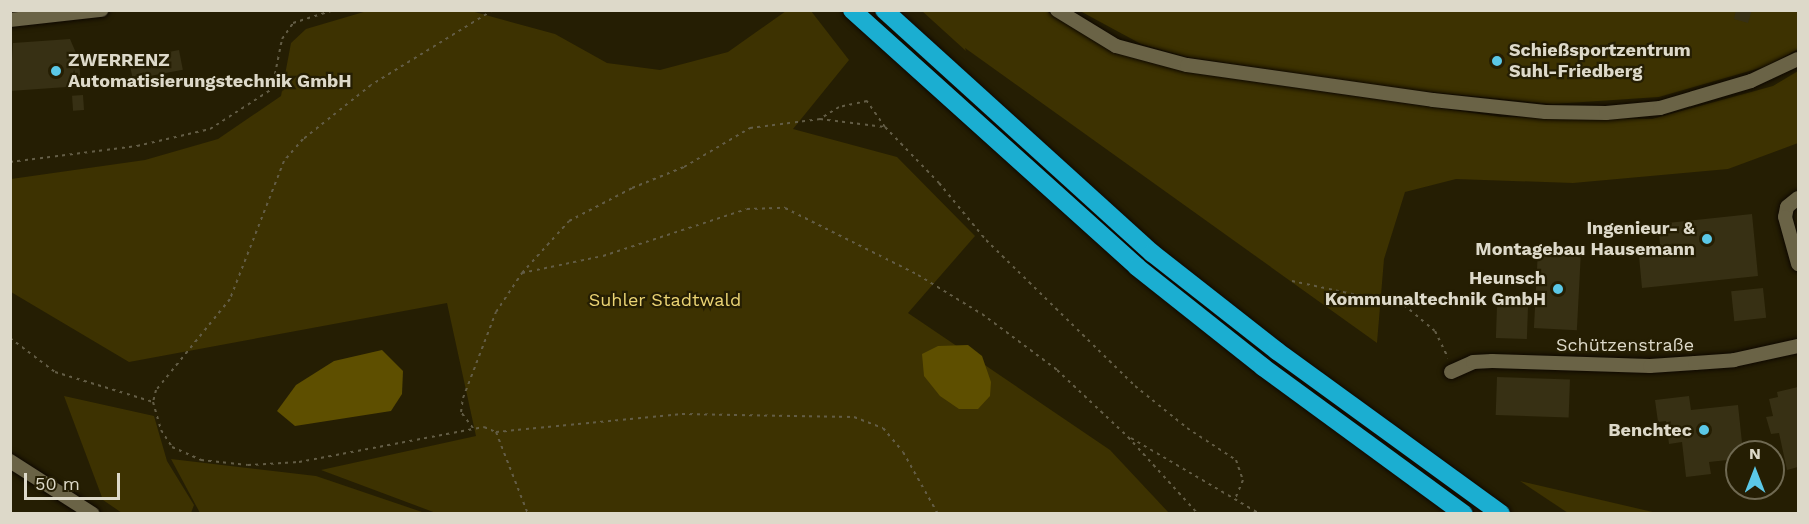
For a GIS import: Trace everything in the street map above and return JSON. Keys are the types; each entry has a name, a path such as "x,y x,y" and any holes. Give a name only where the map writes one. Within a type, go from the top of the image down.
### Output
{"highway":[{"path":"852,10 1137,267 1263,367 1464,513"},
{"path":"884,10 1152,253 1277,351 1501,513"}],"street":[{"path":"10,20 101,10"},
{"path":"1057,10 1116,46 1187,65 1433,100 1545,112 1606,113 1660,108 1751,81 1798,59"},
{"path":"1798,198 1787,207 1785,218 1798,264"},
{"name":"Schützenstraße","path":"1451,372 1473,362 1492,361 1683,364 1734,360 1798,346"},
{"path":"10,461 93,513"}],"path":[{"path":"10,162 137,147 210,129 272,89 282,39 293,23 334,10"},
{"path":"481,10 487,13"},
{"path":"493,10 371,85 303,139 284,161 230,299 156,390 153,402 161,430 172,447 201,460 248,465 299,462 473,428 496,432 682,414 854,417 883,428 903,452 938,513"},
{"path":"820,119 839,107 867,101 885,127 939,183 986,240 1134,386 1173,418 1236,460 1243,480 1235,499"},
{"path":"473,428 461,412 496,312 522,273 569,221 632,188 684,167 750,128 820,119 885,127"},
{"path":"522,273 603,256 747,209 785,208 918,275 982,314 1057,370 1128,437 1198,513"},
{"path":"1292,281 1404,305 1435,331 1446,350 1451,372"},
{"path":"10,338 55,372 153,402"},
{"path":"496,432 528,513"},
{"path":"1128,437 1260,513"}],"green space":[{"name":"Suhler Stadtwald","path":"367,11 471,11 555,34 607,63 660,70 728,52 786,11 811,11 849,60 793,129 897,157 975,236 908,313 1110,450 1169,513 436,513 321,470 476,436 447,303 129,362 11,292 11,179 145,160 218,139 281,96 291,43 306,29"},
{"path":"922,11 1046,11 1114,51 1182,71 1501,117 1652,119 1773,86 1798,71 1798,143 1728,169 1573,183 1456,179 1405,192 1384,259 1377,343 965,48 966,51"},
{"name":"Schießsportzentrum Suhl-Friedberg","path":"1080,11 1798,11 1798,49 1767,66 1659,97 1553,104 1400,89 1187,57 1141,44"},
{"path":"64,396 154,416 167,461 194,505 191,513 122,513 103,500"},
{"path":"171,459 316,476 425,513 200,513"},
{"path":"1520,481 1657,513 1568,513"}],"shaded area":[{"path":"968,345 982,356 991,382 990,396 978,409 959,409 940,396 924,376 922,354 938,346"},
{"path":"382,350 403,371 402,394 391,411 295,426 277,411 296,385 334,361"}],"building":[{"path":"1736,10 1752,10 1748,23 1734,19"},
{"path":"70,39 79,60 81,86 10,91 13,43"},
{"path":"179,50 183,70 133,79 129,60"},
{"path":"83,95 84,110 73,111 72,96"},
{"name":"Ingenieur- & Montagebau Hausemann","path":"1752,214 1758,276 1642,288 1639,256 1661,254 1658,224"},
{"name":"Heunsch Kommunaltechnik GmbH","path":"1538,250 1581,252 1577,330 1534,328"},
{"path":"1763,288 1766,318 1734,321 1731,291"},
{"path":"1497,306 1528,307 1527,339 1496,338"},
{"path":"1497,377 1570,380 1569,418 1496,415"},
{"path":"1798,387 1798,467 1787,470 1785,440 1781,440 1779,433 1771,434 1766,417 1773,416 1769,399 1778,397 1777,392"},
{"name":"Benchtec","path":"1689,396 1691,410 1738,405 1742,440 1725,440 1725,460 1709,462 1711,474 1686,477 1682,442 1669,444 1666,421 1658,422 1655,400"}],"place":[{"name":"Schießsportzentrum Suhl-Friedberg","path":"1497,61"},
{"name":"ZWERRENZ Automatisierungstechnik GmbH","path":"56,71"},
{"name":"Ingenieur- & Montagebau Hausemann","path":"1707,239"},
{"name":"Heunsch Kommunaltechnik GmbH","path":"1558,289"},
{"name":"Benchtec","path":"1704,430"}]}
